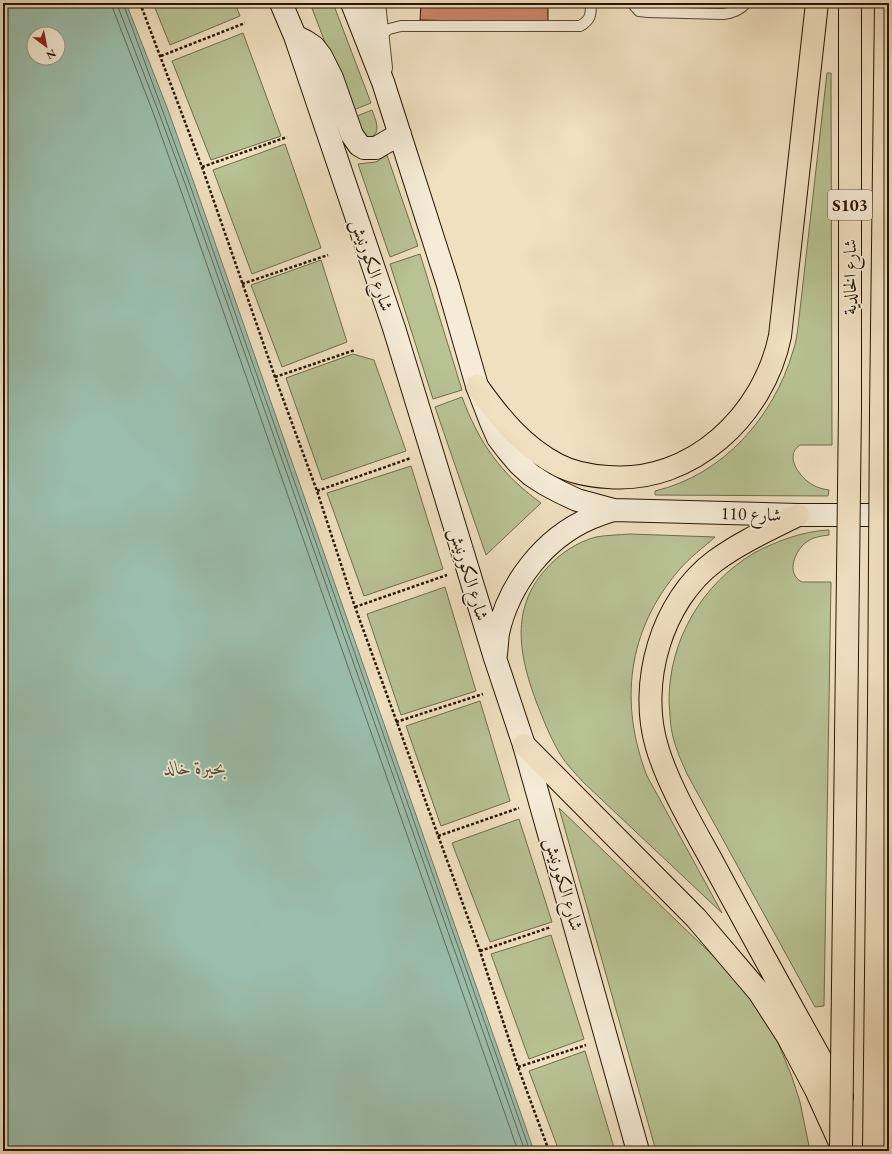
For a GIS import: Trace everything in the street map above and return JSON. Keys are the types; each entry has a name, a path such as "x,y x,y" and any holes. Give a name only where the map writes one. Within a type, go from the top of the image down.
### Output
{"main road":[{"name":"شارع الكورنيش","path":"281,3 295,36 394,328 495,658 524,745 638,1151"},
{"path":"352,3 383,82 448,285 477,386 498,438 519,464 531,475 545,484 577,500 614,510"},
{"path":"477,386 493,409 508,426 541,454 559,466 597,476 617,478 636,476 656,473 675,467 708,448 737,422 749,408 768,374 776,354 780,336 817,3"},
{"name":"شارع الخالدية","path":"841,1148 850,407 850,3"},
{"name":"شارع الخالدية","path":"874,1151 880,710 881,411 886,3"},
{"path":"295,36 314,47 322,56 332,78 352,135 359,145 370,149 376,148 400,134"},
{"path":"495,658 498,633 506,608 516,585 530,565 548,546 568,531 590,518 614,510"},
{"name":"شارع 110","path":"614,510 798,515 889,515"},
{"path":"798,515 733,549 698,575 687,589 668,620 656,654 651,697 652,722 657,746 665,769 676,792 842,1097"},
{"path":"524,745 696,918 743,972 774,1014 788,1037 816,1090 841,1148"}],"street":[{"path":"375,3 383,82"}],"lane":[{"path":"378,37 389,29 401,26 580,26 589,20 591,14 591,3"},
{"path":"632,3 639,11 723,14 738,10 746,3"}],"path":[{"path":"140,3 202,167 275,377 317,491 355,607 480,951 518,1067 549,1151"},
{"path":"161,56 245,23"},
{"path":"202,167 287,137"},
{"path":"242,284 328,255"},
{"path":"275,377 355,350"},
{"path":"317,491 413,458"},
{"path":"355,607 451,574"},
{"path":"396,722 486,693"},
{"path":"438,836 522,807"},
{"path":"480,951 555,925"},
{"path":"518,1067 589,1044"}],"shaded area":[{"path":"153,3 235,3 240,16 170,45"},
{"path":"310,3 333,3 371,103 351,111"},
{"path":"243,33 281,136 211,160 172,61"},
{"path":"827,73 831,73 832,445 800,445 795,450 793,461 799,473 808,482 815,486 829,490 828,496 655,495 655,491 680,483 703,472 724,457 742,440 759,420 773,398 784,375 796,342"},
{"path":"372,110 377,131 375,134 367,138 352,118"},
{"path":"285,144 321,248 252,274 213,170"},
{"path":"387,155 418,246 390,257 358,164 376,162"},
{"path":"420,254 462,390 433,399 390,264"},
{"path":"321,260 347,342 282,367 251,285"},
{"path":"353,354 374,360 406,451 322,480 286,378"},
{"path":"462,397 476,429 493,456 514,481 541,503 486,555 435,407"},
{"path":"411,466 443,569 364,596 327,493"},
{"path":"829,530 829,535 820,536 803,545 796,555 793,568 797,578 802,582 831,582 824,1006 815,1007 687,774 677,751 673,737 669,701 675,656 682,636 704,597 735,566 754,553 781,541 800,535 810,532"},
{"path":"630,534 715,537 679,570 662,593 648,618 639,643 633,668 631,695 633,722 638,749 647,776 722,913 583,782 568,765 560,754 547,728 525,667 521,633 523,616 527,600 535,584 546,569 557,558 575,545 589,539 609,535"},
{"path":"445,587 476,691 401,715 367,614"},
{"path":"480,701 510,801 441,826 406,726"},
{"path":"559,808 742,985 774,1033 792,1077 800,1102 810,1151 656,1151"},
{"path":"519,819 552,922 490,942 452,843"},
{"path":"551,935 584,1039 529,1059 491,954"},
{"path":"585,1051 615,1151 559,1151 529,1071"}],"water":[{"name":"بحيرة خالد","path":"3,3 126,3 168,110 534,1151 3,1151"}],"building":[{"path":"421,3 548,3 548,23 420,20"}]}
